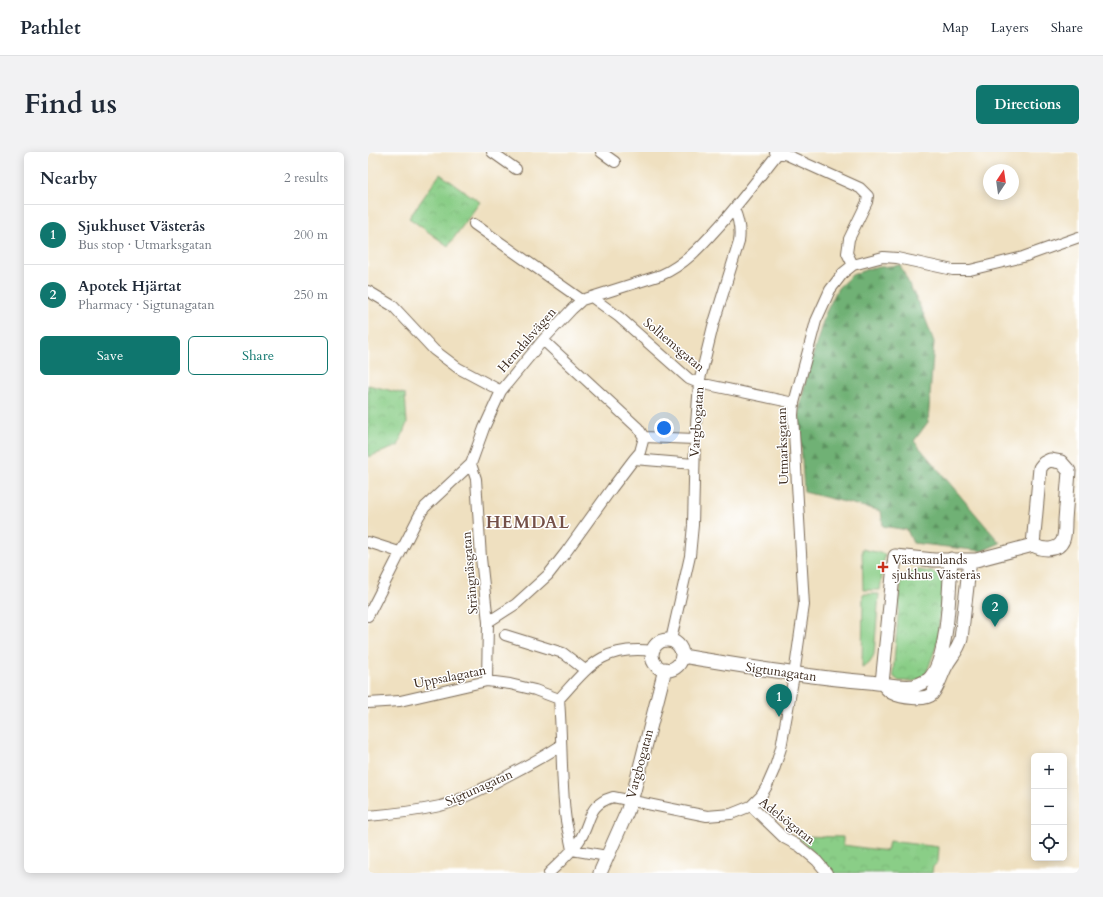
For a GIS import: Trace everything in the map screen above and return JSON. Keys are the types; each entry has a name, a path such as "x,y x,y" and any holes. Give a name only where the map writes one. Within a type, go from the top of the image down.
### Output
{"street":[{"path":"492,152 516,168"},
{"path":"601,152 615,162"},
{"path":"474,224 582,300 593,298 661,275 672,270 686,260 734,209 777,152 787,155 860,188 868,196 867,202 849,239 847,253 853,265 883,257 890,257 952,270 970,270 1023,257 1079,237"},
{"name":"Vargbogatan","path":"671,640 690,556 693,525 694,439 699,383 713,326 739,242 739,220 734,209"},
{"name":"Utmarksgatan","path":"751,806 768,786 781,748 794,675 804,605 792,415 794,404 819,315 830,290 843,273 853,265"},
{"path":"368,291 393,306 434,350 458,368 501,391"},
{"name":"Solhemsgatan","path":"593,298 619,317 689,379 699,383 794,404"},
{"name":"Hemdalsvägen","path":"368,616 399,552 425,507 471,464 484,428 501,391 543,340 582,300"},
{"path":"488,622 516,604 548,575 640,452 644,437 638,428 543,340"},
{"path":"644,437 694,439"},
{"path":"634,460 694,464"},
{"path":"970,560 961,639 958,649 949,660 937,687 931,696 921,698 893,693 882,682 895,556 934,560 970,560 995,556 1033,545 1043,550 1053,549 1063,540 1069,471 1064,463 1050,460 1044,463 1040,468 1033,545"},
{"name":"Strängnäsgatan","path":"471,464 476,478 481,558 488,622 486,681"},
{"path":"368,542 399,552"},
{"name":"Sigtunagatan","path":"682,656 794,675 916,686 928,679 935,670 941,658 944,643 951,559"},
{"path":"505,635 563,653 585,670"},
{"path":"671,640 680,648 682,656 681,661 673,668 664,669 655,664 653,651 657,644 671,640"},
{"path":"608,856 572,850 565,813 563,769 560,746 562,737 559,699 585,670 607,655 620,651 631,650 653,651"},
{"name":"Vargbogatan","path":"600,873 631,800 664,669"},
{"name":"Uppsalagatan","path":"368,704 400,701 486,681 535,690 559,699"},
{"name":"Sigtunagatan","path":"368,816 418,810 448,803 512,774 549,754 560,746"},
{"name":"Adelsögatan","path":"549,873 580,840 589,818 598,804 603,800 614,797 707,816 730,814 751,806 784,838 799,846 827,873"},
{"name":"Vargbogatan","path":"604,873 608,856"}],"green space":[{"path":"440,174 480,202 448,246 409,218"},
{"path":"900,265 924,315 934,342 928,422 914,441 1000,543 982,551 913,543 907,530 883,526 881,511 804,492 799,411 806,379 825,314 838,288 852,275 871,268"},
{"path":"368,385 405,394 407,423 398,446 368,457"},
{"path":"862,549 885,554 880,590 863,590"},
{"path":"919,570 942,575 943,583 937,644 927,672 922,677 915,681 899,681 894,677 893,673 901,582 904,576 908,573"},
{"path":"863,594 879,594 874,654 870,663 862,668"},
{"path":"797,836 843,837 843,845 887,851 889,841 939,847 938,862 933,867 932,873 834,873"}],"place":[{"name":"Västmanlands sjukhus Västerås","path":"883,567"},
{"name":"Apotek Hjärtat","path":"995,627"},
{"name":"Sjukhuset Västerås","path":"779,717"}],"district":[{"name":"HEMDAL","path":"528,522"}]}
